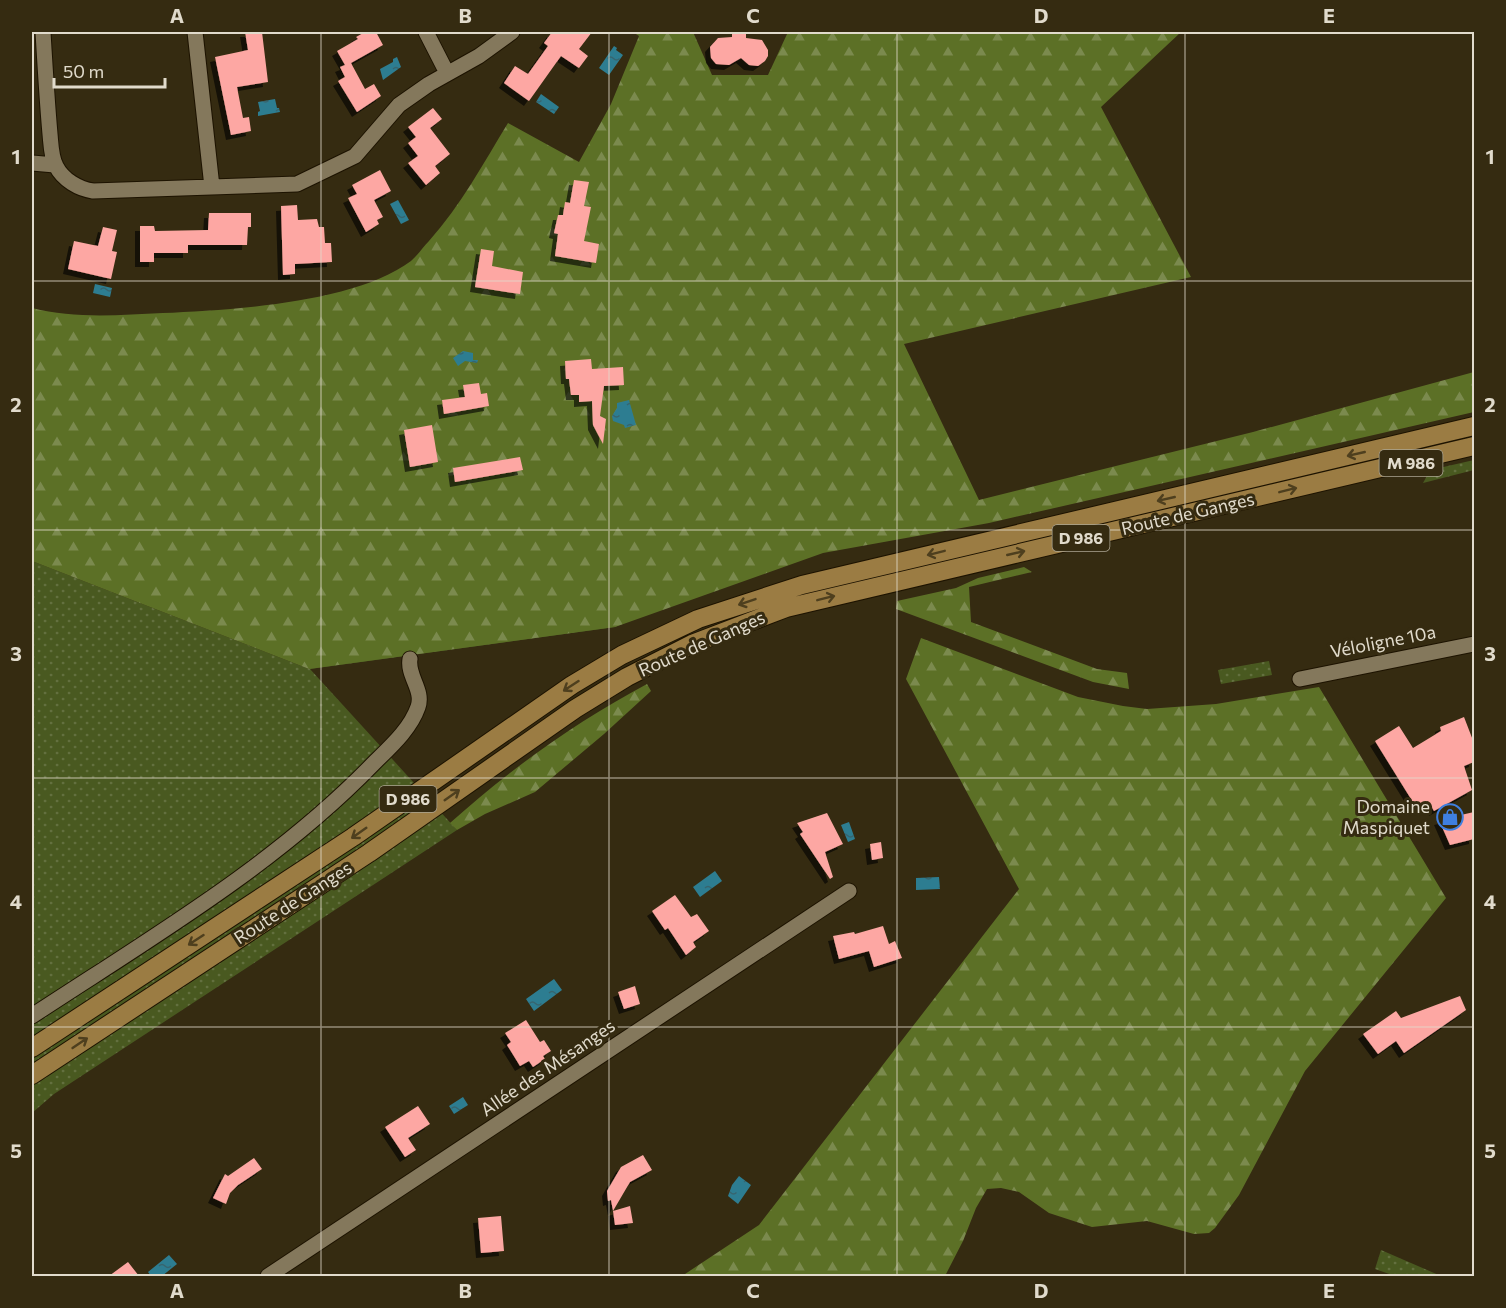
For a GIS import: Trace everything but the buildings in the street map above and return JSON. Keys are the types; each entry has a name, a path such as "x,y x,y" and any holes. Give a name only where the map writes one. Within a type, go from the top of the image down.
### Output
{"main road":[{"name":"Route de Ganges","path":"32,1048 353,837 572,685 622,655 698,619 802,585 1474,426"},
{"name":"Route de Ganges","path":"32,1075 369,853 575,709 627,677 692,644 786,608 1474,446"},
{"name":"M 986","path":"1347,476 1474,451"}],"street":[{"path":"43,32 55,165 62,174 82,190 93,191 297,184 355,156 399,105 447,73 479,56 512,32"},
{"path":"195,32 213,187"},
{"path":"426,32 447,73"},
{"path":"32,164 55,165"},
{"name":"Véloligne 10a","path":"1300,679 1474,644"},
{"path":"32,1016 263,861 311,822 359,778 398,738 416,711 420,694 410,667 411,659"},
{"name":"Allée des Mésanges","path":"268,1276 849,891"}],"green space":[{"path":"633,32 693,32 712,75 768,75 788,32 1181,32 1101,107 1191,277 904,344 979,500 1253,432 1474,372 1474,412 989,523 823,553 615,627 309,669 32,561 32,308 64,314 97,315 223,310 292,302 326,295 387,275 411,261 441,227 471,184 508,123 579,162 611,104 639,36"},
{"path":"839,302 859,526 615,627 310,669 457,830 54,1094 32,1113 32,561 309,669"},
{"path":"1474,460 1474,470 1423,483 1428,474 1439,468"},
{"path":"1024,567 1032,572 969,587 971,622 1097,669 1127,673 1129,689 1093,682 896,609 897,601 956,588 978,578"},
{"path":"921,638 1078,697 1147,709 1216,704 1319,687 1446,898 1305,1071 1239,1195 1209,1233 1194,1234 1147,1221 1092,1227 1049,1213 1019,1192 1001,1188 987,1189 945,1276 682,1276 759,1225 1019,889 906,679"},
{"path":"1269,661 1272,675 1221,684 1218,670"},
{"path":"647,684 651,691 535,792 485,814 457,830 450,823 496,784 569,730"},
{"path":"1381,1250 1441,1276 1395,1276 1375,1269"}],"water":[{"path":"614,46 623,55 609,75 599,68"},
{"path":"397,57 401,67 383,80 380,69"},
{"path":"541,94 559,107 554,114 536,102"},
{"path":"275,99 280,112 258,116 260,111 258,102"},
{"path":"398,200 409,220 401,224 390,204"},
{"path":"95,284 112,288 110,297 93,293"},
{"path":"463,351 473,353 473,360 478,360 477,363 465,361 458,366 453,358"},
{"path":"629,400 636,425 625,428 624,425 613,421 612,416 617,403"},
{"path":"849,822 855,839 848,842 841,825"},
{"path":"715,871 722,881 700,897 693,887"},
{"path":"939,877 940,889 916,890 916,878"},
{"path":"554,979 562,990 534,1011 526,999"},
{"path":"463,1097 468,1105 454,1114 449,1106"},
{"path":"739,1176 751,1185 738,1204 728,1196"},
{"path":"169,1255 177,1264 162,1276 151,1276 148,1272"}],"place":[{"name":"Domaine Maspiquet","path":"1450,817"}]}
